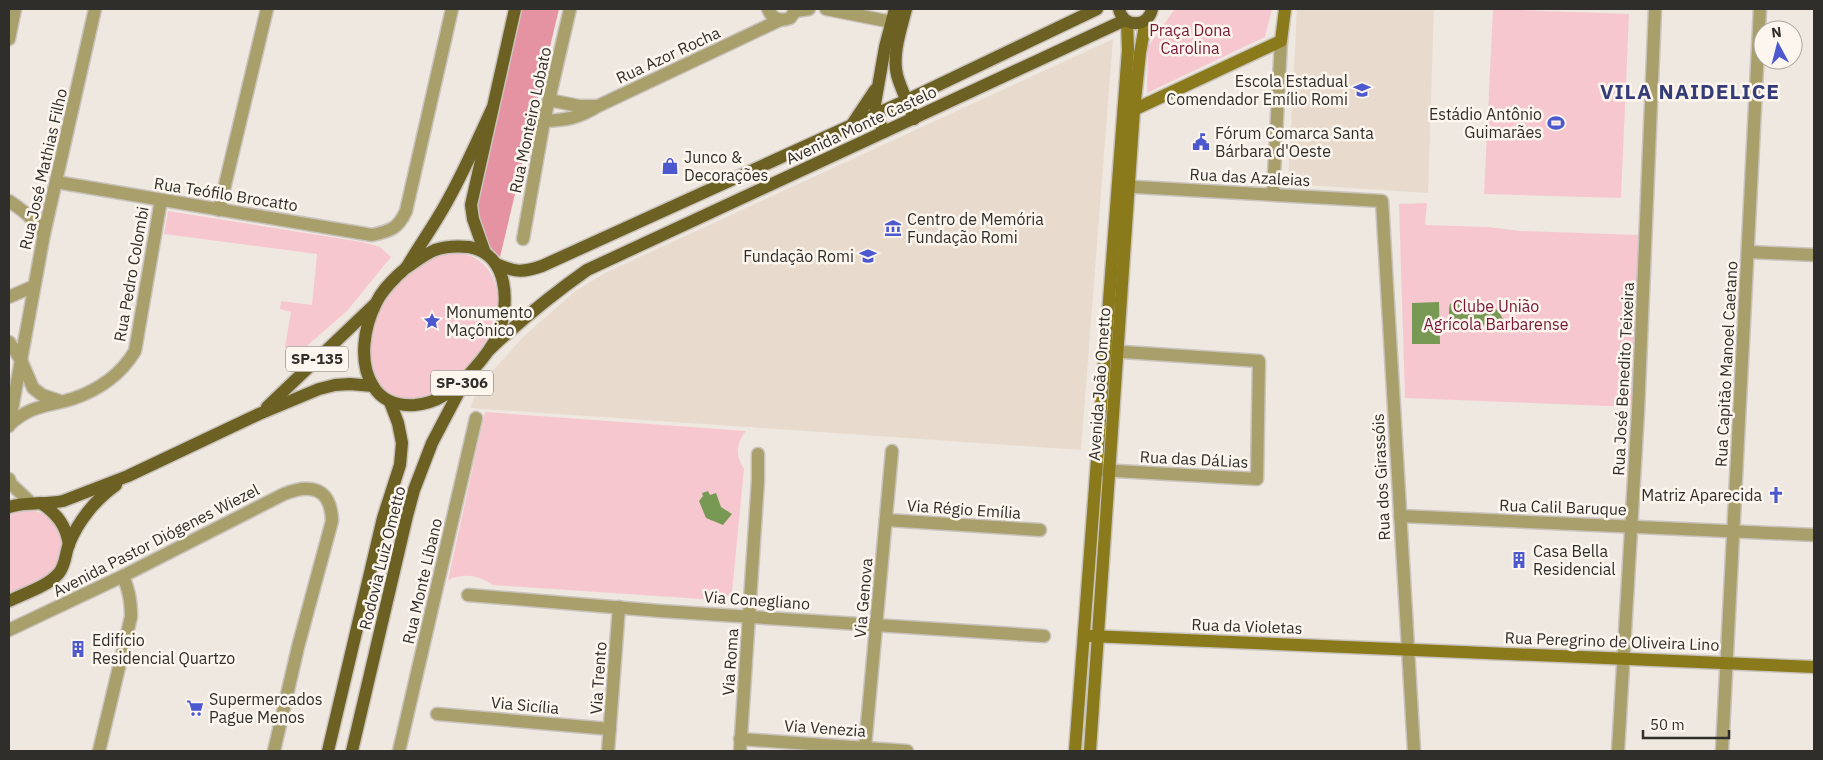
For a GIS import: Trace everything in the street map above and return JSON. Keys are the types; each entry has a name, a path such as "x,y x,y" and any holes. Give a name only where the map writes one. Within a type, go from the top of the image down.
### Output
{"main road":[{"name":"SP-306","path":"485,253 473,219 471,205 515,9"},
{"path":"894,9 897,75 914,119"},
{"path":"884,132 876,114 875,104 879,81 896,23 906,9"},
{"name":"Avenida Monte Castelo","path":"496,264 513,271 531,270 576,251 907,100 1097,9"},
{"path":"1119,9 1126,21"},
{"name":"Avenida Monte Castelo","path":"490,349 547,299 587,270 1126,21 1137,24 1151,12"},
{"path":"852,125 867,104 879,81"},
{"name":"SP-306","path":"406,268 448,199 492,109"},
{"name":"SP-306","path":"447,247 473,248 485,253 496,264 503,280 506,296 498,334 490,349 465,380 447,394 430,402 408,406 390,402 373,386 367,370 364,350 367,328 376,304 384,290 406,268 435,250 447,247"},
{"path":"576,251 571,258 572,268 578,271 587,270"},
{"name":"SP-135","path":"258,414 376,304"},
{"name":"Rodovia Luiz Ometto","path":"352,751 414,490 432,444 465,380"},
{"name":"SP-135","path":"9,507 63,501 128,476 301,395 335,384 373,386"},
{"name":"Rodovia Luiz Ometto","path":"328,751 383,518 400,465 402,443 398,423 390,402"},
{"name":"SP-135","path":"9,601 53,578 63,566 69,545 86,515 96,502 128,476"},
{"path":"35,503 56,514 67,535 69,545"}],"street":[{"path":"9,39 15,9"},
{"name":"Rua José Mathias Filho","path":"9,426 44,234 95,9"},
{"path":"219,210 267,9"},
{"name":"Rua Teófilo Brocatto","path":"56,182 372,235 390,232 402,220 406,211 452,9"},
{"name":"Rua Monteiro Lobato","path":"523,239 544,120 570,9"},
{"path":"751,33 767,9 771,16 780,20"},
{"name":"Rua Azor Rocha","path":"544,120 568,120 586,113 751,33 780,20 790,18 801,9"},
{"path":"826,9 896,23"},
{"path":"1273,194 1281,41 1285,9"},
{"name":"Rua José Benedito Teixeira","path":"1618,751 1639,402 1655,9"},
{"name":"Rua Capitão Manoel Caetano","path":"1722,751 1760,9"},
{"name":"Avenida João Ometto","path":"1075,751 1096,470 1111,351 1123,186 1140,53 1151,12"},
{"name":"Avenida João Ometto","path":"1123,186 1122,115 1128,50 1126,21"},
{"path":"1122,115 1281,41"},
{"name":"Rua Azor Rocha","path":"549,100 579,106 598,106"},
{"name":"Rua das Azaleias","path":"1123,186 1382,201"},
{"name":"Rua Pedro Colombi","path":"9,426 19,416 42,405 60,402 97,389 115,377 126,366 135,352 161,200"},
{"path":"9,201 36,221 44,234"},
{"name":"Rua dos Girassóis","path":"1382,201 1414,751"},
{"path":"1749,252 1814,255"},
{"path":"9,297 34,286"},
{"path":"9,342 33,388 42,395 60,402"},
{"name":"Avenida João Ometto","path":"1090,751 1110,471 1111,351"},
{"name":"Rua das DáLias","path":"1096,470 1257,479 1259,360 1111,351"},
{"name":"Rua Monte Líbano","path":"399,751 476,418"},
{"name":"Via Genova","path":"865,747 892,451"},
{"name":"Via Roma","path":"740,745 758,480 758,454"},
{"path":"9,479 11,484 35,503"},
{"name":"Avenida Pastor Diógenes Wiezel","path":"9,630 123,576 284,494 304,488 320,491 330,503 332,521 298,647 274,751"},
{"name":"Rua Calil Baruque","path":"1400,516 1814,535"},
{"name":"Via Régio Emília","path":"886,520 1040,530"},
{"path":"99,751 131,617 129,590 123,576"},
{"name":"Via Conegliano","path":"468,595 1044,636"},
{"name":"Via Trento","path":"608,751 620,607"},
{"name":"Rua da Violetas","path":"1085,636 1408,648"},
{"name":"Rua Peregrino de Oliveira Lino","path":"1408,648 1814,666"},
{"name":"Via Sicília","path":"437,714 610,729"},
{"name":"Via Venezia","path":"740,745 865,747 906,751"}],"shaded area":[{"path":"518,9 559,9 500,257 487,242 480,226 477,208 477,189"},
{"name":"Escola Estadual Comendador Emílio Romi","path":"1297,9 1434,9 1428,193 1288,184"},
{"name":"Fundação Romi","path":"1113,39 1081,450 470,408 479,386 522,338 574,292 605,273"},
{"path":"1460,300 1474,302 1498,310 1504,321 1492,330 1475,322 1468,324 1459,332 1449,316 1449,312 1450,304"},
{"path":"1439,302 1440,344 1412,344 1412,303"},
{"path":"708,491 710,495 716,493 721,507 732,514 723,525 706,518 699,501 703,496 702,493"}],"green space":[{"name":"Praça Dona Carolina","path":"1272,9 1265,37 1147,93 1148,47 1174,10"},
{"name":"Estádio Antônio Guimarães","path":"1493,9 1629,14 1621,198 1484,194"},
{"name":"Clube União Agrícola Barbarense","path":"1427,203 1425,225 1488,227 1521,231 1639,235 1634,407 1405,398 1399,204"},
{"path":"168,211 362,242 380,247 391,257 347,311 293,358 285,347 291,312 280,309 281,301 312,305 317,254 164,234"},
{"path":"451,253 464,254 475,258 482,263 494,280 497,300 494,321 485,343 471,363 455,380 438,393 420,400 397,399 381,388 368,365 371,333 376,317 384,302 405,275 434,257"},
{"path":"485,412 746,431 740,440 738,449 739,459 744,469 732,592 726,598 717,600 493,585 471,576 460,576 448,580"},
{"path":"18,510 36,511 48,518 58,531 62,547 58,562 49,573 9,593 9,515"}],"place":[{"name":"Escola Estadual Comendador Emílio Romi","path":"1362,90"},
{"name":"Estádio Antônio Guimarães","path":"1556,123"},
{"name":"Fórum Comarca Santa Bárbara d'Oeste","path":"1201,142"},
{"name":"Junco & Decorações","path":"670,166"},
{"name":"Centro de Memória Fundação Romi","path":"893,228"},
{"name":"Fundação Romi","path":"868,256"},
{"name":"Monumento Maçônico","path":"432,321"},
{"name":"Matriz Aparecida","path":"1776,495"},
{"name":"Casa Bella Residencial","path":"1519,560"},
{"name":"Edifício Residencial Quartzo","path":"78,649"},
{"name":"Supermercados Pague Menos","path":"195,708"}],"district":[{"name":"VILA NAIDELICE","path":"1690,92"}]}
